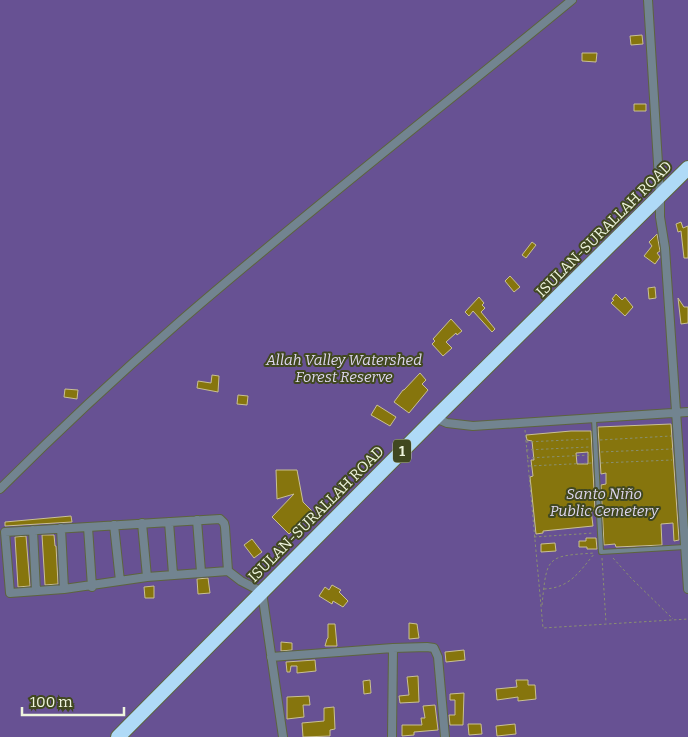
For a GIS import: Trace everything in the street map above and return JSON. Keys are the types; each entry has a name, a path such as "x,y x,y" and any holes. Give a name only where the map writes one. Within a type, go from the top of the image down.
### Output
{"highway":[{"name":"ISULAN-SURALLAH ROAD","path":"118,737 435,418 688,168"}],"street":[{"path":"0,489 177,324 572,0"},
{"path":"648,0 660,217 665,248 688,589"},
{"path":"435,418 447,423 473,426 688,412"},
{"path":"228,571 224,523 220,519 5,532 10,593 92,586 173,574 228,571 241,581 262,592 283,737"},
{"path":"197,520 201,572"},
{"path":"169,522 173,574"},
{"path":"142,523 147,577"},
{"path":"114,525 120,581"},
{"path":"88,527 92,586"},
{"path":"61,528 64,589"},
{"path":"33,530 36,591"},
{"path":"271,657 393,648 434,648 437,652 445,737"},
{"path":"392,737 393,648"}],"lane":[{"path":"594,419 601,552 685,547"}],"path":[{"path":"524,423 543,628 688,619"},
{"path":"526,442 677,436"},
{"path":"526,450 595,446"},
{"path":"527,458 678,448"},
{"path":"528,466 678,460"},
{"path":"534,537 600,533"},
{"path":"541,608 547,570 554,559 566,555 601,552 606,624"},
{"path":"608,552 631,578 674,620"},
{"path":"544,589 555,588 568,582 596,553"}],"green space":[{"name":"Allah Valley Watershed Forest Reserve","path":"0,0 688,0 688,737 0,737"}],"building":[{"path":"642,35 643,44 631,45 630,36"},
{"path":"582,53 597,53 596,62 582,61"},
{"path":"634,104 646,104 646,111 634,111"},
{"path":"681,222 683,228 688,226 688,258 684,258 681,231 678,232 676,224"},
{"path":"657,234 660,251 657,253 660,257 655,264 644,256 652,246 649,242"},
{"path":"532,242 536,245 526,258 522,255"},
{"path":"510,276 520,287 514,292 505,281"},
{"path":"655,287 656,298 649,299 648,288"},
{"path":"616,294 622,300 625,297 633,307 625,316 611,303"},
{"path":"479,297 484,303 482,305 485,308 481,312 495,329 492,332 473,311 469,316 465,312"},
{"path":"678,298 684,307 688,307 688,323 681,324"},
{"path":"451,319 462,331 457,335 456,333 446,342 452,348 443,356 432,344 435,341 433,339"},
{"path":"420,373 426,380 422,384 428,390 409,413 394,402"},
{"path":"212,375 219,376 218,392 197,388 198,381 211,383"},
{"path":"65,389 78,390 77,399 64,397"},
{"path":"238,395 248,396 247,405 237,404"},
{"path":"377,405 396,417 390,426 371,415"},
{"path":"671,424 679,540 674,541 673,523 661,524 662,545 616,547 615,544 604,545 601,485 606,484 606,473 601,474 598,427"},
{"path":"591,431 595,510 591,510 593,526 543,531 543,533 536,534 530,477 533,476 531,460 534,460 532,441 527,440 526,435","holes":["588,452 588,464 577,464 576,453"]},
{"path":"276,470 297,470 303,502 312,511 289,534 272,517 294,494 277,499"},
{"path":"71,516 72,522 5,526 5,522"},
{"path":"42,535 54,535 58,584 45,585"},
{"path":"26,536 30,586 18,587 15,537"},
{"path":"586,538 596,538 597,549 579,547 579,541 586,541"},
{"path":"252,539 262,552 254,558 244,545"},
{"path":"555,543 556,551 541,552 541,544"},
{"path":"208,578 210,593 198,594 197,579"},
{"path":"332,585 341,590 339,592 348,601 343,607 333,601 332,604 319,596 325,587 329,590"},
{"path":"154,586 154,598 145,598 144,587"},
{"path":"409,623 417,624 419,638 409,639"},
{"path":"328,624 335,624 337,646 325,646 328,638"},
{"path":"281,642 292,643 292,650 281,651"},
{"path":"464,650 465,660 446,662 445,652"},
{"path":"315,660 316,671 297,673 297,666 291,666 290,672 287,672 286,662"},
{"path":"418,676 419,702 400,703 399,696 409,695 407,677"},
{"path":"370,680 371,693 364,694 363,681"},
{"path":"516,680 528,680 528,685 535,685 536,699 518,701 518,697 497,700 496,689 517,687"},
{"path":"464,693 463,725 450,725 449,715 455,715 455,700 450,700 450,694"},
{"path":"309,696 310,705 303,705 304,717 287,719 287,697"},
{"path":"435,705 438,730 414,732 414,735 402,736 402,725 422,725 421,718 425,718 423,706"},
{"path":"334,707 335,729 330,730 330,736 303,737 302,723 324,721 324,708"},
{"path":"468,724 481,724 482,734 469,735"},
{"path":"515,724 516,734 497,736 496,726"}],"park label":[{"name":"Santo Niño Public Cemetery","path":"604,502"}]}
